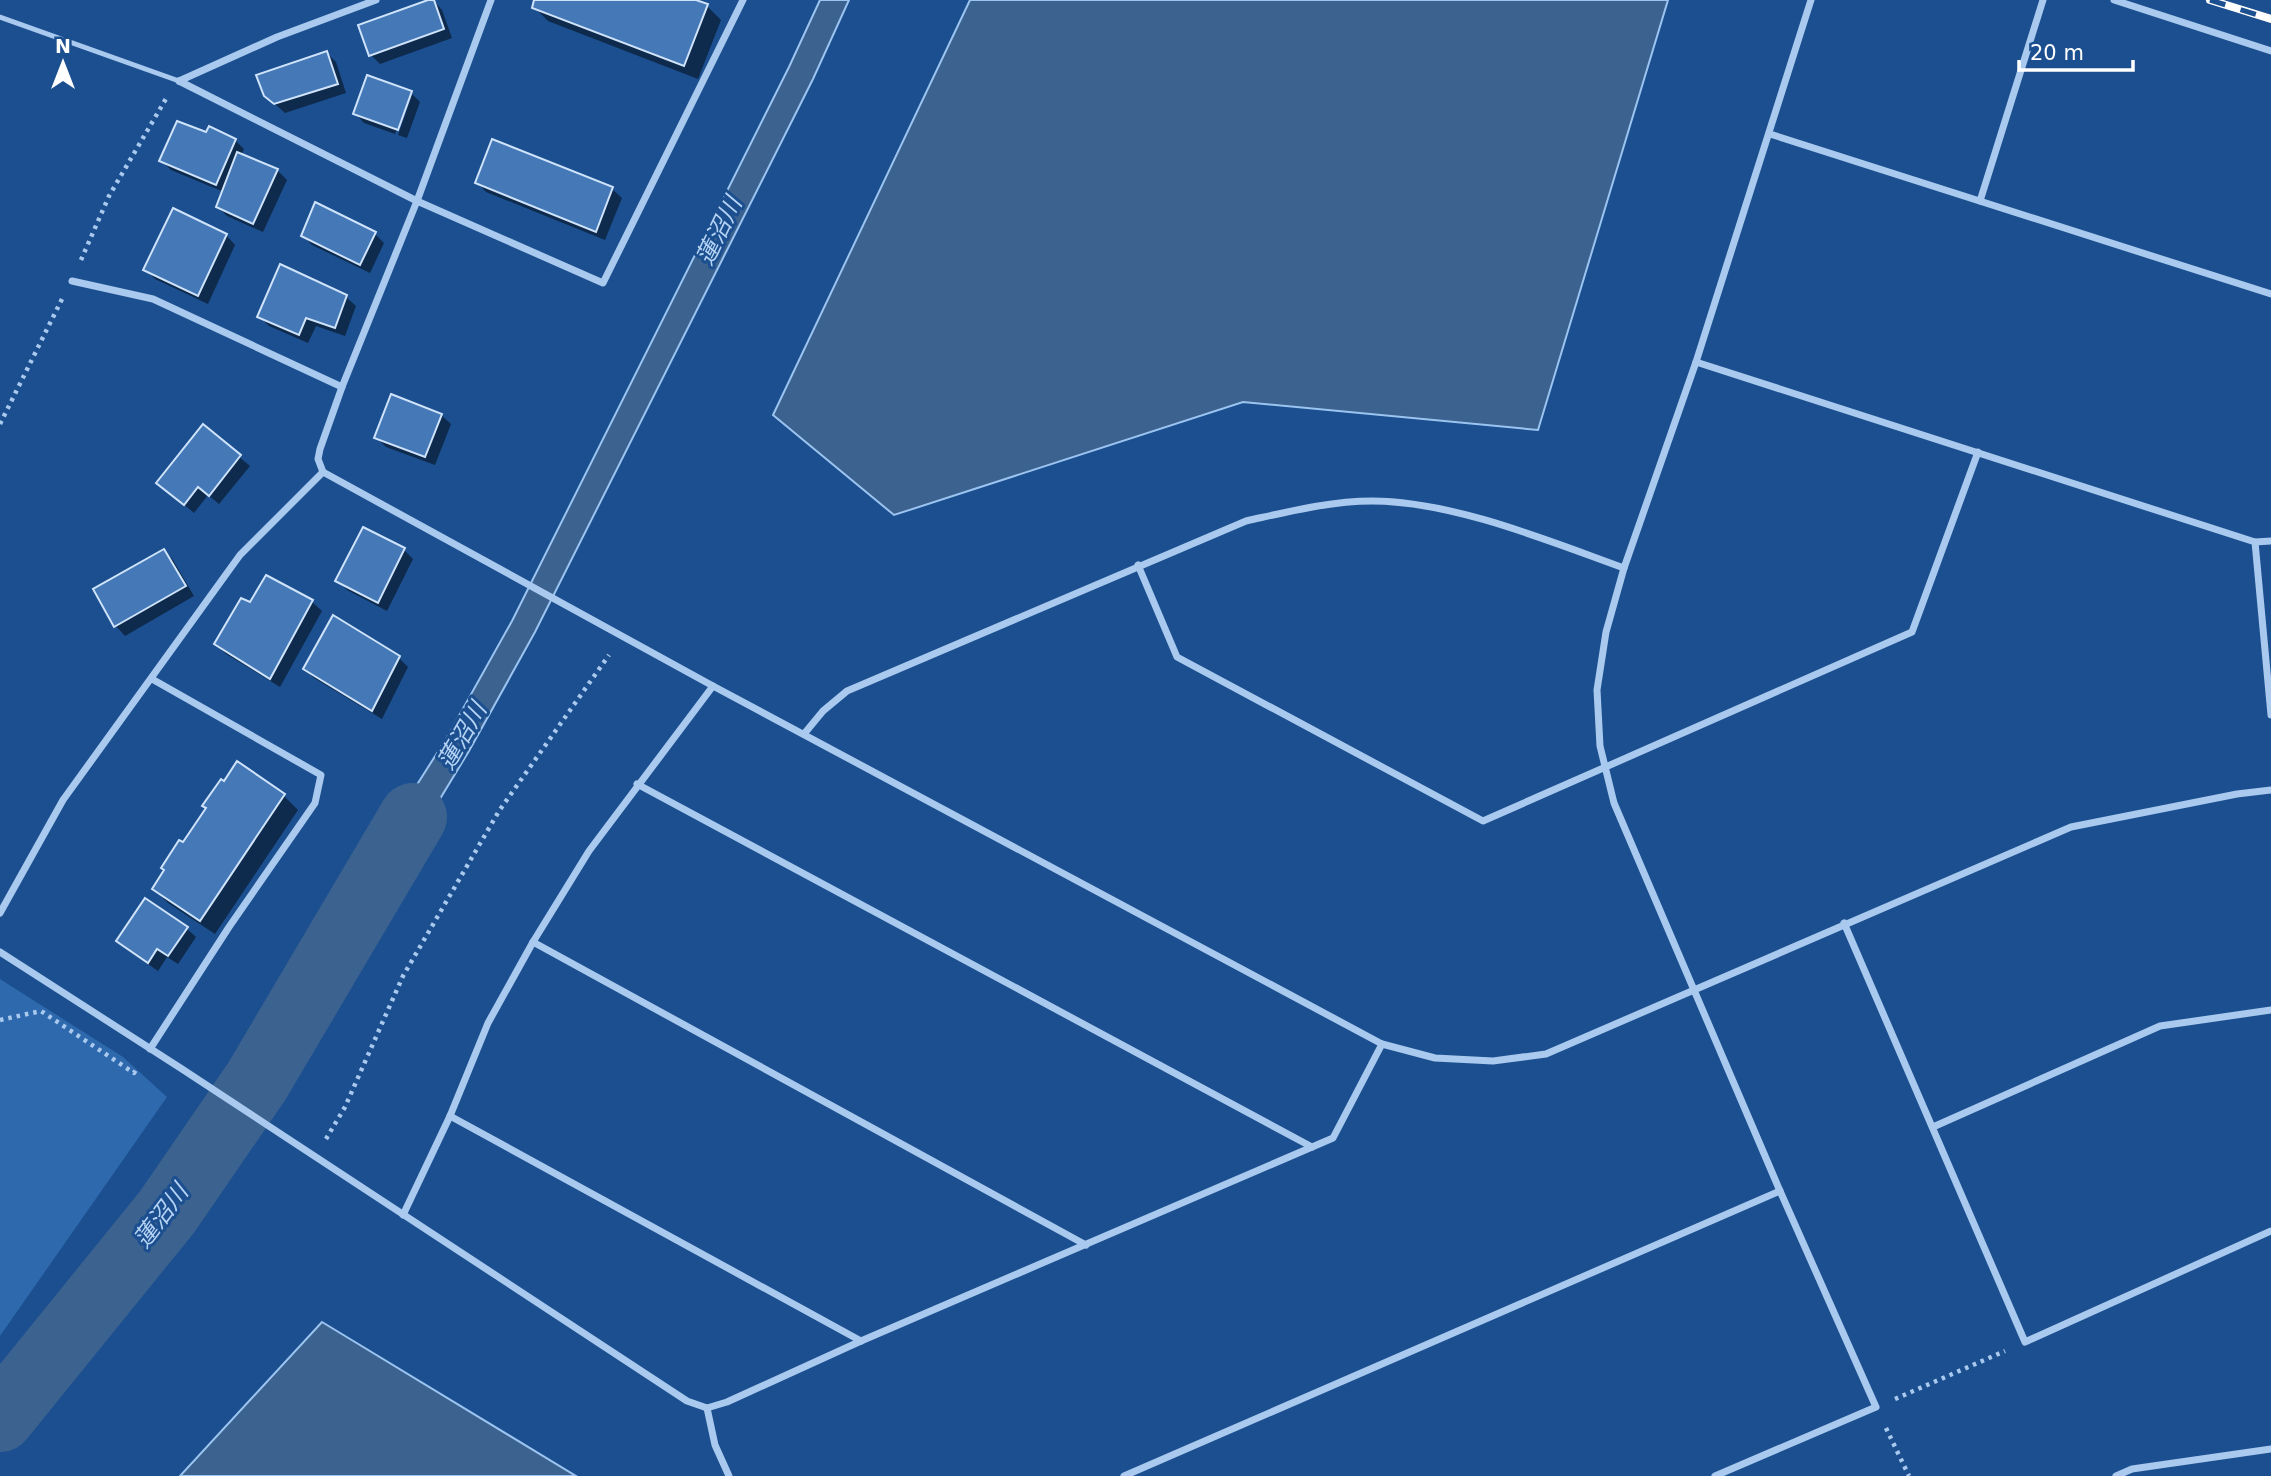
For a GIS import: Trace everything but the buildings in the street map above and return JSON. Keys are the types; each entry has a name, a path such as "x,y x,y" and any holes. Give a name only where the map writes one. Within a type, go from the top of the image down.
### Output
{"street":[{"path":"179,81 277,37 376,0"},
{"path":"491,0 417,201 342,387 320,449 318,459 323,472 713,686 1382,1044 1435,1058 1493,1061 1546,1054 2071,827 2271,790"},
{"path":"179,81 417,201 603,283 743,0"},
{"path":"1715,1476 1875,1407 1614,803 1600,746 1597,690 1605,632 1624,568 1696,362 1811,0"},
{"path":"1980,201 2043,0"},
{"path":"2114,0 2271,51"},
{"path":"1770,134 2271,294"},
{"path":"72,281 153,299 342,387"},
{"path":"1696,362 2255,542 2271,541"},
{"path":"1138,565 1177,657 1483,821 1912,632 1978,452"},
{"path":"0,913 63,800 240,555 323,472"},
{"path":"804,734 823,711 847,691 1246,521 1312,507 1372,501 1436,507 1540,538 1624,568"},
{"path":"2255,542 2271,715"},
{"path":"150,1049 229,927 315,803 321,775 152,679"},
{"path":"403,1215 450,1116 488,1023 533,942 589,851 713,686"},
{"path":"637,784 1312,1147"},
{"path":"1844,923 2025,1342 2271,1231"},
{"path":"533,942 1086,1245"},
{"path":"0,952 687,1401 707,1408 727,1402 861,1341 1334,1138 1382,1044"},
{"path":"1933,1127 2160,1026 2271,1010"},
{"path":"450,1116 861,1341"},
{"path":"1125,1476 1780,1191"},
{"path":"707,1408 715,1445 729,1476"},
{"path":"2116,1476 2132,1469 2271,1449"}],"lane":[{"path":"0,17 179,81"}],"path":[{"path":"0,424 72,281 109,196 162,104 179,81"},
{"path":"315,1157 345,1107 410,964 499,811 600,670 620,634"},
{"path":"0,1020 41,1011 134,1073"},
{"path":"1909,1476 1875,1407 2025,1342"}],"shaded area":[{"path":"0,979 123,1057 167,1097 0,1336"}],"water":[{"path":"820,0 849,0 813,79 535,632 469,751 375,906 353,892 446,739 512,621"},
{"path":"970,0 1668,0 1538,430 1243,402 894,515 773,415"},
{"path":"322,1322 576,1476 180,1476"}],"waterway":[{"name":"蓮沼川","path":"0,1418 167,1212 257,1081 413,817"}],"railway":[{"path":"2210,0 2271,19"}]}
